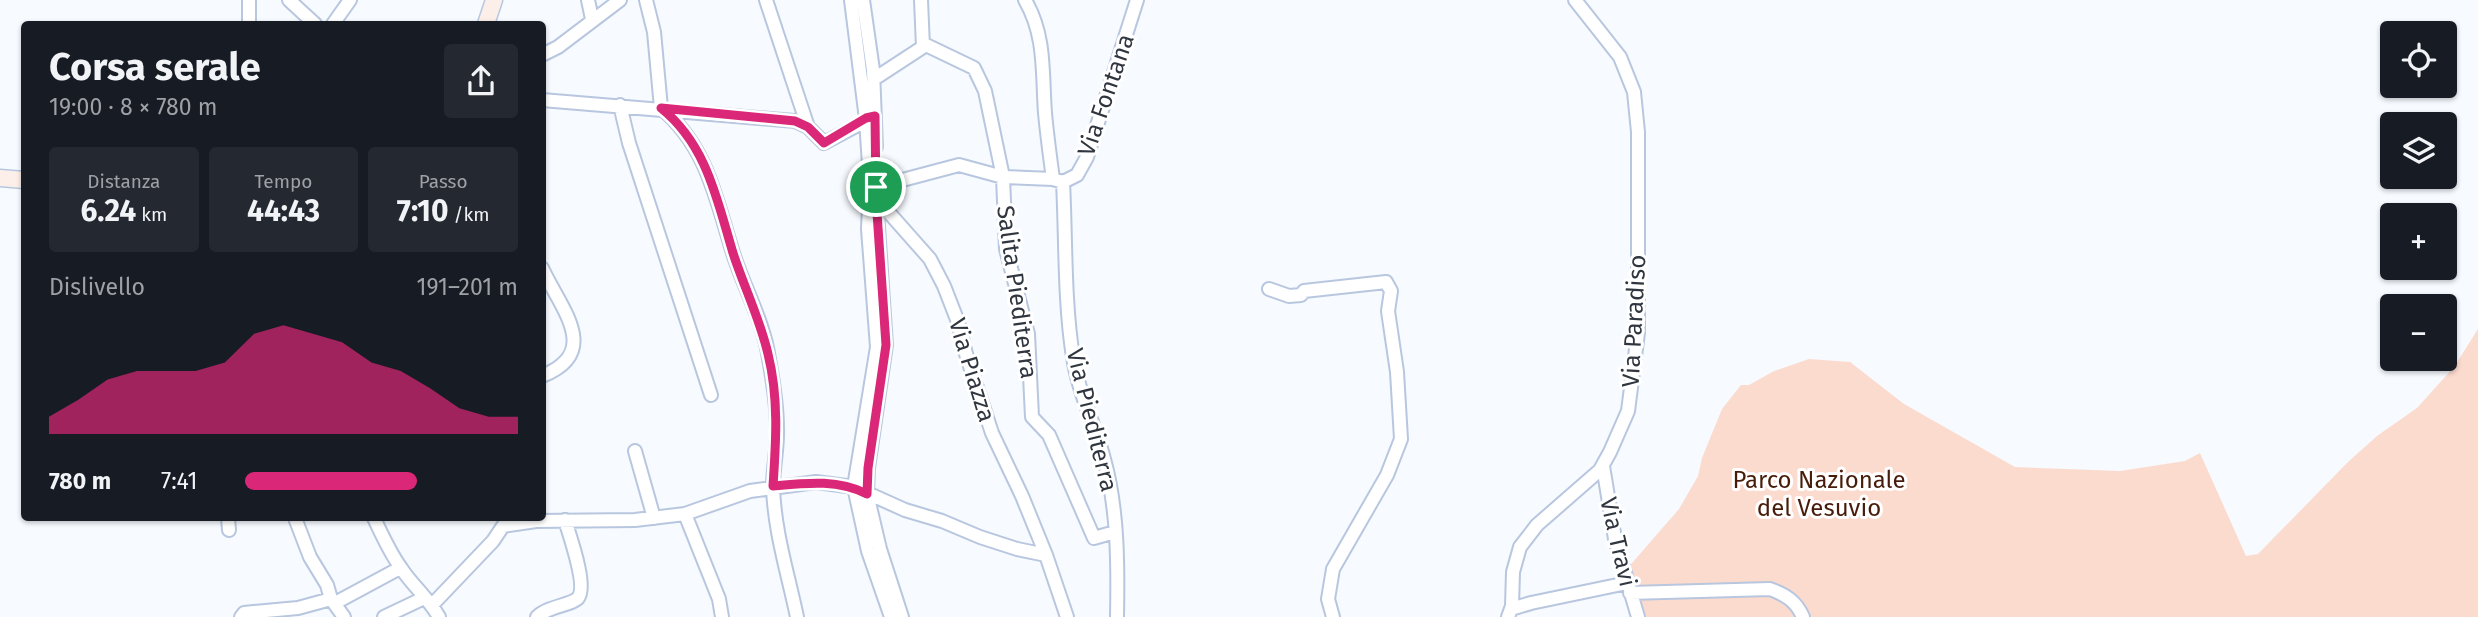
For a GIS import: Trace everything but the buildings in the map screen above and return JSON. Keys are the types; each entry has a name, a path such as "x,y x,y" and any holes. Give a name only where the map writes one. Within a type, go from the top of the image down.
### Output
{"main road":[{"path":"487,21 494,0"},
{"path":"0,178 21,180"}],"street":[{"path":"249,0 249,21"},
{"path":"289,0 312,21"},
{"path":"335,21 350,0"},
{"path":"589,0 592,19"},
{"path":"546,53 558,47 620,0"},
{"path":"638,0 646,0 654,32 661,108 687,133 701,156 714,187 733,253 769,357 778,426 773,486 777,524 797,617"},
{"path":"766,0 808,127"},
{"path":"850,0 871,117 886,345 868,468 867,494 880,549 902,617"},
{"path":"863,0 874,79 867,229 877,347 853,487 869,551 891,617"},
{"path":"920,0 923,47"},
{"name":"Via Piediterra","path":"1025,0 1035,17 1041,41 1045,110 1058,180 1073,358 1086,410 1104,457 1112,493 1118,575 1116,617"},
{"name":"Via Fontana","path":"1058,180 1077,175 1087,157 1137,0"},
{"name":"Via Paradiso","path":"1510,613 1513,572 1520,547 1538,525 1603,466 1628,411 1639,334 1638,132 1634,92 1620,57 1575,0"},
{"path":"874,79 926,45 974,68 985,91 1003,177"},
{"path":"546,100 795,121 808,127 824,143 871,117"},
{"path":"620,105 629,143 711,395"},
{"path":"876,192 959,165 1003,177 1058,180"},
{"name":"Salita Piediterra","path":"1003,177 1006,249 1028,334 1032,416 1049,435 1094,538 1115,533"},
{"name":"Via Piazza","path":"876,192 930,258 944,286 958,322 992,433 1022,496 1067,617"},
{"path":"546,276 575,336 567,363 546,374"},
{"path":"1269,289 1289,296 1301,295 1304,291 1386,282 1391,291 1388,311 1397,372 1401,439 1387,475 1334,569 1329,583 1328,599 1333,617"},
{"path":"635,450 654,518"},
{"name":"Via Travi","path":"1603,466 1615,539 1638,617"},
{"path":"546,521 635,520 685,514 750,491 816,482 853,487 992,541 1046,555"},
{"path":"685,514 719,599 722,617"},
{"path":"537,617 576,599 580,593 578,558 565,520"},
{"path":"296,521 310,557 344,617"},
{"path":"376,521 400,568 439,617"},
{"path":"384,617 428,601 493,541 502,526 536,521"},
{"path":"241,617 244,613 298,608 333,601 400,568"},
{"path":"1510,613 1531,603 1628,588 1770,589 1790,597 1803,617"}],"green space":[{"name":"Parco Nazionale del Vesuvio","path":"2478,329 2478,617 1632,617 1619,578 1679,509 1698,476 1702,458 1722,409 1741,385 1749,385 1774,371 1809,359 1850,362 1904,404 2015,467 2120,471 2185,461 2200,453 2246,556 2258,554 2348,462 2377,436 2417,408 2450,371 2457,371 2457,362"}],"route":[{"path":"661,108 795,121 808,127 824,143 866,118 875,116 876,187 886,345 868,468 867,494 853,487 816,482 773,486 778,426 769,357 763,334 701,156 687,133 661,108"}]}
